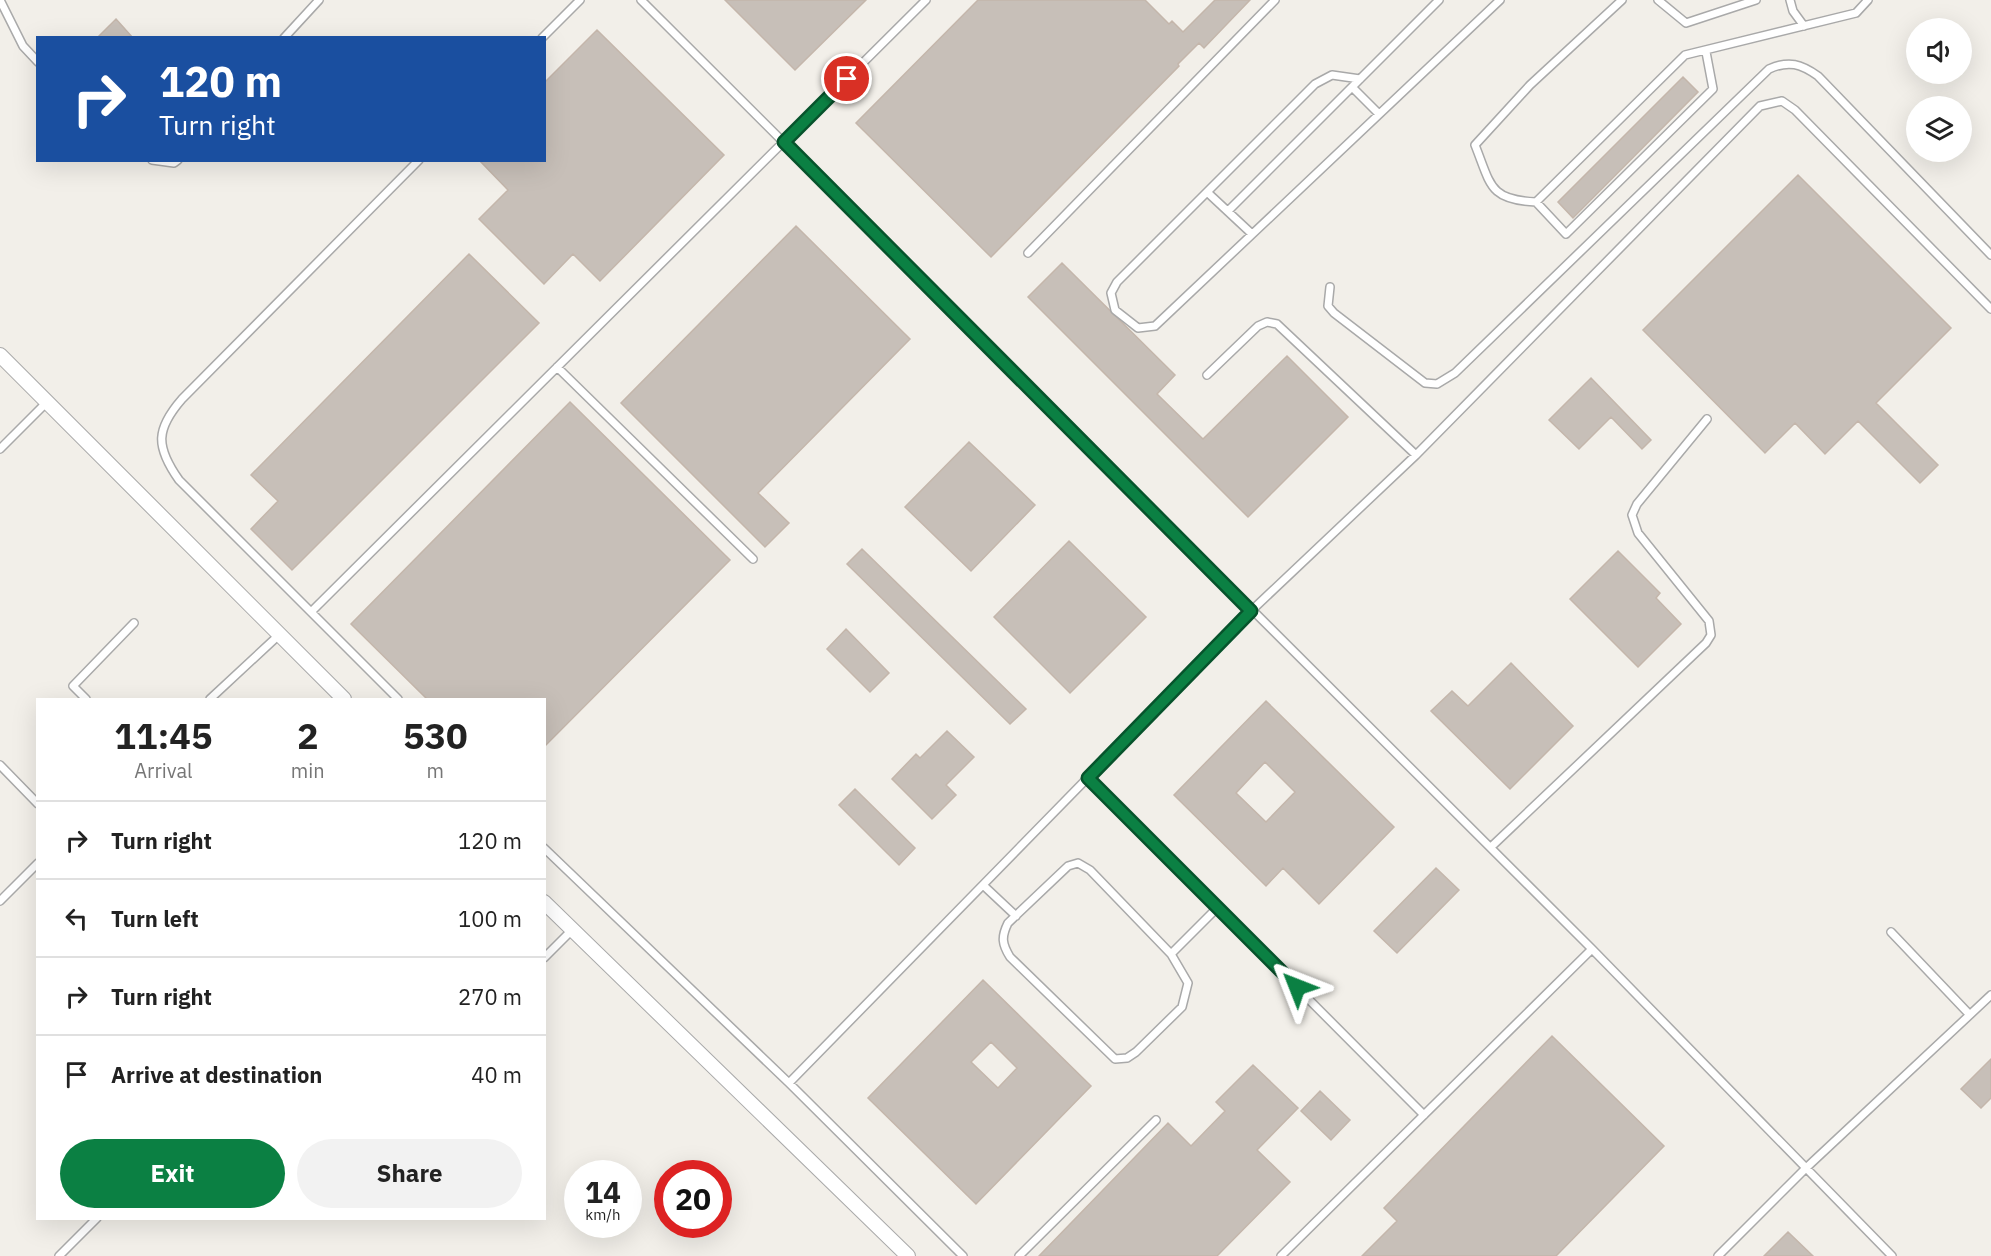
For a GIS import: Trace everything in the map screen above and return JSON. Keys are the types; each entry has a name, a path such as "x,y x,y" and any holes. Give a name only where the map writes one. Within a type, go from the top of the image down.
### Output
{"street":[{"path":"0,355 343,698"},
{"path":"546,904 908,1256"}],"lane":[{"path":"0,0 22,46 36,60"},
{"path":"286,36 319,0"},
{"path":"544,36 580,0"},
{"path":"641,0 1251,611 1491,847 1892,1256"},
{"path":"312,611 926,0"},
{"path":"1028,253 1275,0"},
{"path":"1228,211 1439,0"},
{"path":"1360,79 1339,75 1323,78 1117,282 1111,293 1115,310 1138,328 1155,326 1500,0"},
{"path":"1622,0 1530,85 1475,145 1492,187 1512,201 1536,202 1566,234 1713,90 1706,52"},
{"path":"1658,0 1686,23 1756,0"},
{"path":"1790,0 1793,11 1804,26"},
{"path":"1536,202 1685,55 1706,52 1856,13 1868,0"},
{"path":"1330,287 1328,306 1334,313 1425,383 1437,384 1455,373 1769,69 1785,62 1805,67 1818,76 1991,255"},
{"path":"1352,87 1378,114"},
{"path":"789,1083 1251,611 1416,455 1760,106 1782,101 1795,110 1991,309"},
{"path":"398,698 178,480 164,454 161,432 166,417 182,399 417,162"},
{"path":"1207,192 1252,234"},
{"path":"1207,375 1258,326 1267,322 1277,324 1416,455"},
{"path":"557,367 753,559"},
{"path":"0,449 46,403"},
{"path":"1491,847 1706,643 1711,635 1709,621 1638,533 1633,524 1632,515 1636,504 1707,419"},
{"path":"85,698 73,686 134,623"},
{"path":"211,698 280,634"},
{"path":"0,765 36,802"},
{"path":"1088,778 1424,1115"},
{"path":"546,850 789,1083 963,1256"},
{"path":"1078,863 1090,870 1171,954 1188,983 1182,1007 1136,1052 1126,1058 1115,1059 1010,957 1003,946 1002,935 1008,923 1068,866 1078,863"},
{"path":"0,901 36,865"},
{"path":"983,885 1016,916"},
{"path":"1171,954 1218,907"},
{"path":"546,956 572,930"},
{"path":"1891,932 1969,1014"},
{"path":"1281,1256 1592,949"},
{"path":"1718,1256 1806,1168 1991,995"},
{"path":"1019,1256 1156,1120"},
{"path":"59,1256 95,1220"}],"building":[{"path":"725,0 866,0 795,70"},
{"path":"978,0 1145,0 1169,24 1172,21 1183,32 1215,0 1250,0 1204,48 1199,43 991,257 856,123"},
{"path":"116,19 131,36 99,36"},
{"path":"597,30 724,155 600,281 573,254 544,284 479,219 508,190 481,162 546,162 546,81"},
{"path":"1683,77 1698,92 1573,218 1558,202"},
{"path":"1798,175 1951,328 1876,403 1938,465 1920,483 1858,421 1825,454 1795,423 1765,453 1643,330"},
{"path":"796,226 910,339 758,493 789,523 765,547 621,403"},
{"path":"469,254 539,323 292,570 251,529 278,501 251,475"},
{"path":"1062,263 1175,375 1157,394 1203,439 1287,356 1348,417 1248,517 1028,297"},
{"path":"1591,378 1651,440 1642,449 1611,417 1579,449 1549,420"},
{"path":"570,402 730,560 546,745 546,698 426,698 351,624"},
{"path":"969,442 1035,505 971,571 905,507"},
{"path":"1069,541 1146,617 1070,693 994,617"},
{"path":"862,549 1026,709 1010,724 847,564"},
{"path":"1618,551 1660,593 1656,598 1681,624 1638,667 1570,599"},
{"path":"846,629 889,673 870,692 827,649"},
{"path":"1511,663 1573,726 1510,789 1431,711 1452,691 1468,706"},
{"path":"1266,701 1394,827 1319,904 1283,868 1266,886 1174,795","holes":["1265,762 1295,792 1266,822 1236,793"]},
{"path":"947,731 974,757 946,785 956,795 932,819 892,779 916,754 920,758"},
{"path":"855,789 915,848 899,865 839,805"},
{"path":"1436,868 1459,890 1397,953 1374,931"},
{"path":"983,980 1091,1086 976,1204 868,1098","holes":["991,1042 1017,1068 998,1088 971,1062"]},
{"path":"1552,1036 1664,1146 1556,1256 1362,1256 1397,1221 1384,1208"},
{"path":"1991,1059 1991,1098 1981,1108 1961,1089"},
{"path":"1253,1065 1298,1108 1257,1150 1290,1182 1217,1256 1039,1256 1168,1123 1191,1146 1225,1111 1216,1102"},
{"path":"1320,1091 1350,1120 1331,1140 1301,1111"},
{"path":"1788,1232 1813,1256 1764,1256"}],"route":[{"path":"847,79 784,142 1251,611 1088,778 1297,987"}]}
